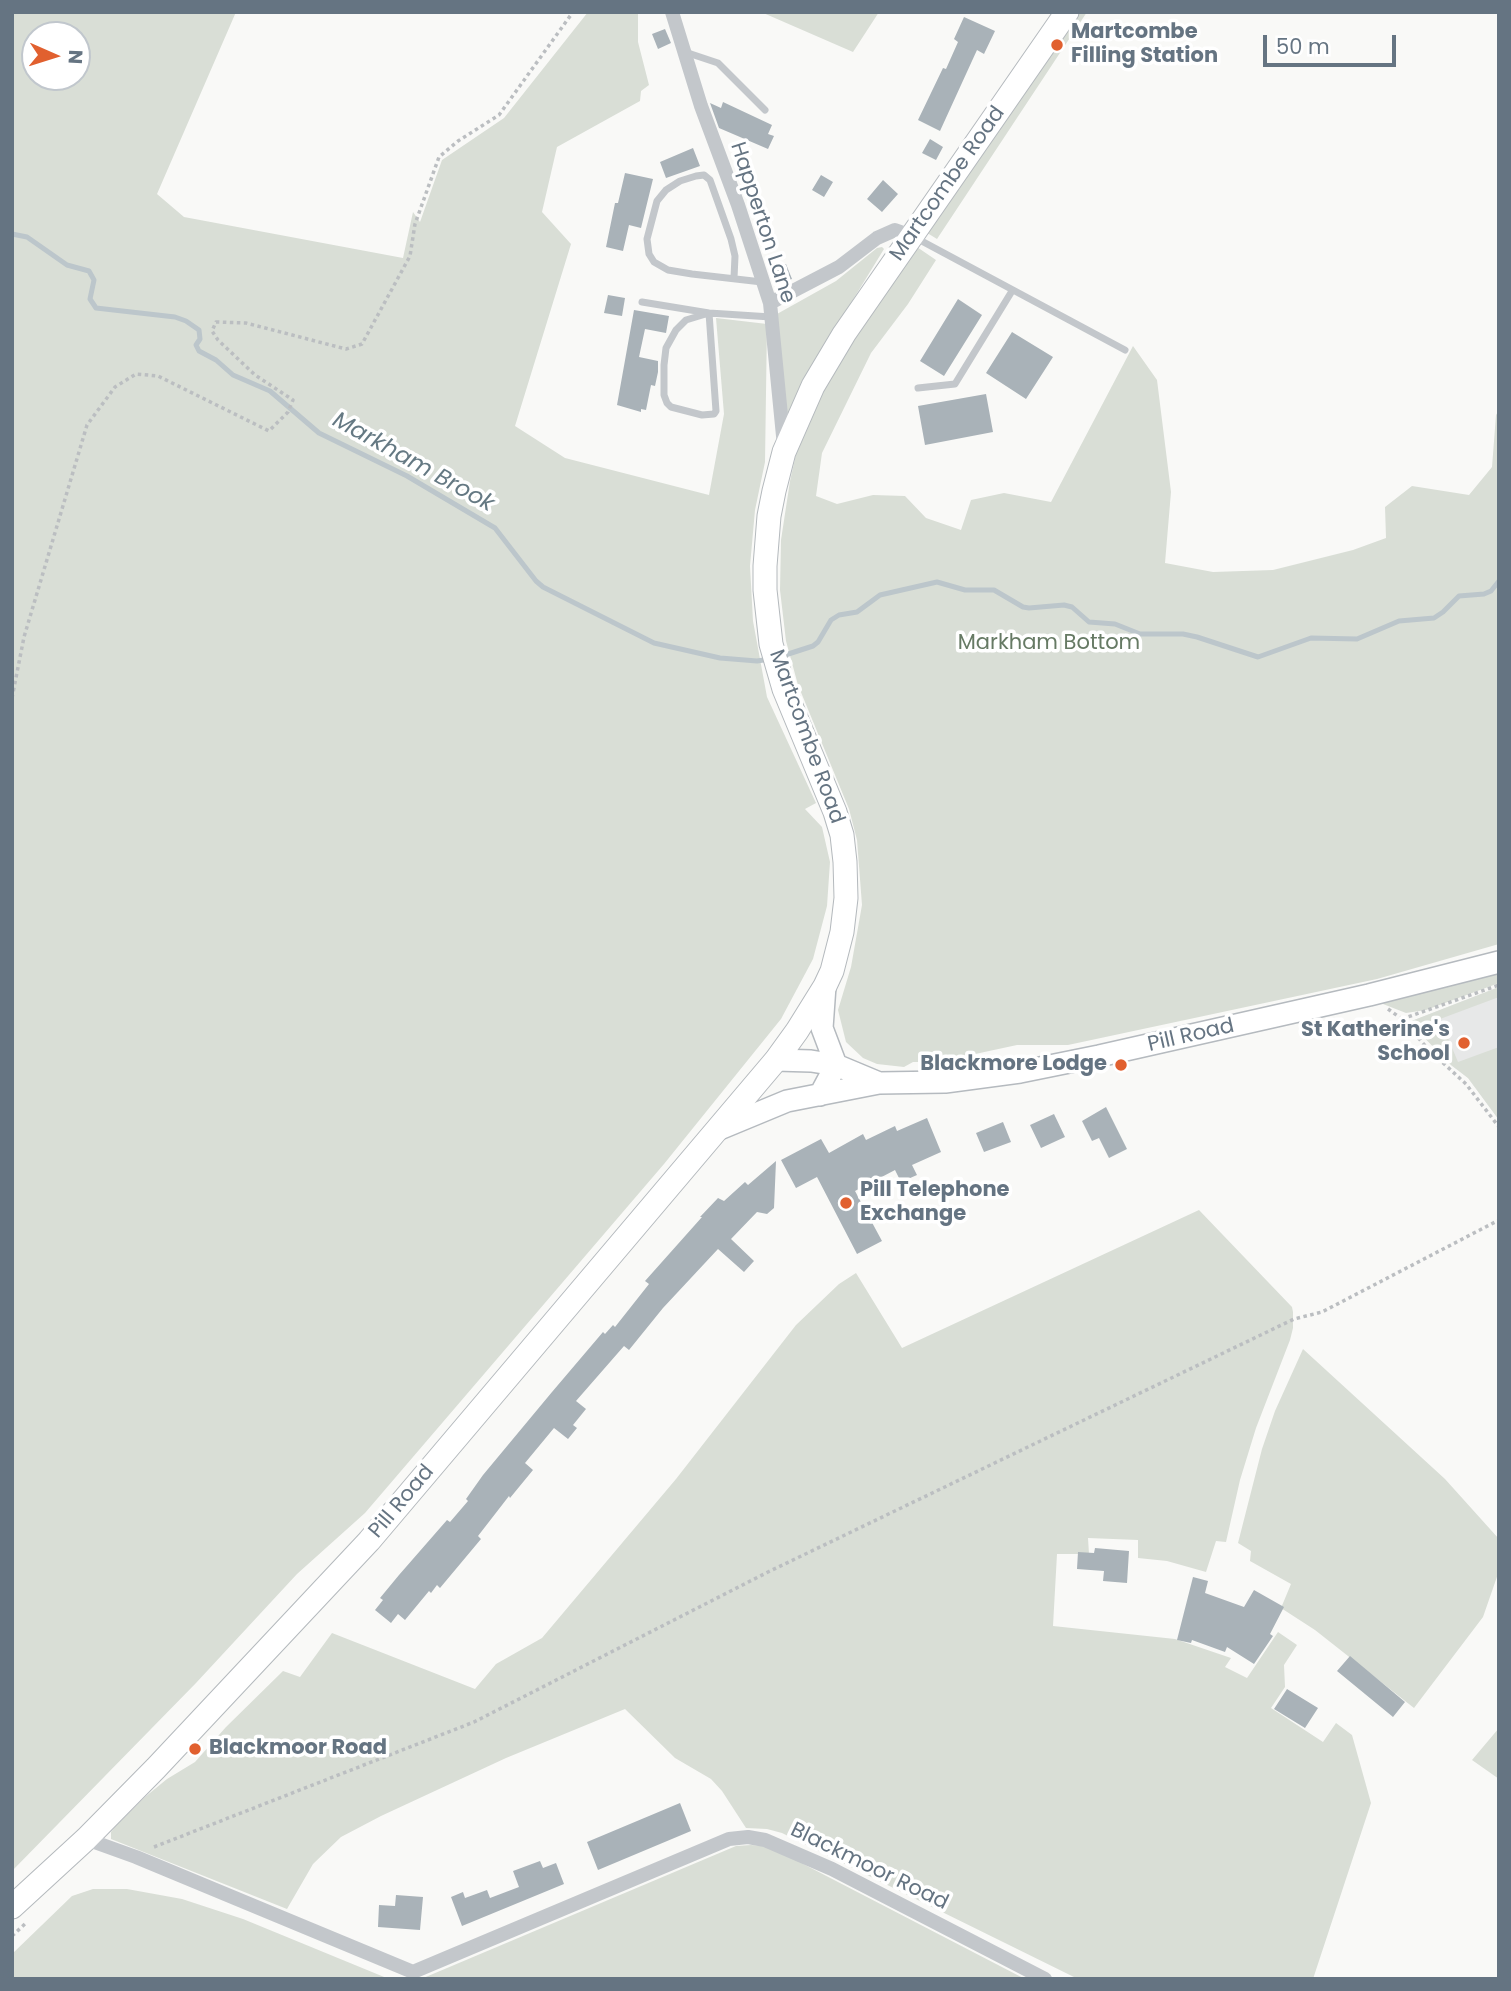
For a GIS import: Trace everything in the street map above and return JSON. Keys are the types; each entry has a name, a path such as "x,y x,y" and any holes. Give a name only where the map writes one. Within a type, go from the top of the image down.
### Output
{"main road":[{"name":"Martcombe Road","path":"716,1130 769,1068 797,1031 825,986 838,952 846,898 842,835 830,797 784,690 771,644 765,590 770,512 784,452 813,386 844,334 1067,12"},
{"name":"Pill Road","path":"12,1907 86,1839 236,1685 369,1541 716,1130"}],"street":[{"name":"Happerton Lane","path":"672,12 763,282 770,310 784,452"},
{"path":"770,310 839,267 877,238 895,230 912,236"},
{"name":"Pill Road","path":"716,1130 787,1101 879,1083 944,1082 1020,1072 1369,995 1499,962"},
{"path":"820,1095 836,1065 822,1028 825,986"},
{"name":"Pill Road","path":"769,1068 811,1061 836,1065 879,1083"},
{"path":"769,1068 776,1094 787,1101"},
{"name":"Blackmoor Road","path":"86,1839 136,1857 413,1972 729,1839 748,1837 765,1840 832,1869 1045,1979"}],"lane":[{"path":"684,52 718,63 765,110"},
{"path":"734,278 735,256 731,239 710,180 704,175 696,176 680,181 666,190 657,201 648,239 649,254 654,262 668,270 763,282"},
{"path":"912,236 1125,350"},
{"path":"918,388 956,384 1012,291"},
{"path":"642,302 709,313 770,310"},
{"path":"709,313 716,411 710,415 702,415 667,404 664,395 664,365 669,338 687,320 709,313"}],"path":[{"path":"12,698 24,637 88,425 115,387 136,374 158,376 269,431 288,412 293,400 255,375 218,341 212,331 216,322 246,323 346,349 362,344 410,256 415,224 439,157 458,141 499,115 573,12"},
{"path":"1499,985 1402,1019 1428,1049 1466,1084 1499,1127"},
{"path":"136,1857 147,1849 474,1722 768,1572 1294,1319 1322,1312 1499,1220"}],"shaded area":[{"name":"St Katherine's School","path":"1499,987 1499,1120 1468,1078 1451,1065 1409,1022"}],"green space":[{"path":"12,12 236,12 157,194 184,217 403,258 413,212 420,222 442,160 504,118 588,12 638,12 638,42 649,85 641,91 640,101 557,147 542,212 571,244 515,426 565,458 709,495 724,414 716,318 767,324 765,462 755,510 750,566 753,621 767,697 816,803 805,809 822,827 830,862 827,906 813,959 781,1019 664,1164 365,1513 297,1574 196,1683 12,1871"},
{"path":"761,12 879,12 853,52"},
{"path":"1073,12 1087,12 937,239 924,231"},
{"name":"Markham Bottom","path":"914,245 936,260 908,304 871,353 822,453 816,496 837,504 873,495 905,496 926,518 961,530 971,500 1004,493 1051,502 1133,346 1157,380 1171,492 1165,563 1213,572 1273,570 1353,550 1386,538 1385,507 1412,486 1469,495 1492,467 1496,415 1499,410 1499,944 1377,979 1068,1045 1017,1045 938,1062 913,1062 904,1067 877,1064 863,1058 846,1042 838,1010 851,967 862,905 857,840 849,809 798,685 786,641 780,590 781,540 799,441 826,374"},
{"path":"877,248 884,249 813,365 786,422 777,314 836,281"},
{"path":"1499,965 1499,983 1426,1010 1406,1013 1383,1004 1384,1002"},
{"path":"1499,987 1499,997 1440,1019 1458,1062 1499,1047 1499,1120 1468,1078 1451,1065 1409,1022"},
{"path":"1199,1210 1292,1307 1293,1312 1290,1340 1256,1428 1240,1480 1226,1542 1216,1541 1206,1572 1167,1561 1138,1558 1138,1540 1088,1538 1089,1554 1057,1554 1053,1626 1175,1639 1231,1658 1225,1667 1247,1678 1278,1632 1297,1645 1284,1665 1285,1687 1271,1708 1323,1742 1336,1723 1352,1735 1371,1803 1313,1979 1078,1979 782,1833 746,1828 711,1779 675,1758 625,1709 506,1758 341,1837 313,1864 287,1909 111,1839 111,1832 115,1827 145,1797 167,1779 195,1762 283,1671 300,1677 332,1633 475,1689 496,1664 542,1638 676,1479 796,1325 839,1284 856,1273 902,1348"},
{"path":"1303,1349 1445,1479 1499,1539 1499,1571 1483,1617 1414,1708 1315,1630 1281,1608 1291,1584 1250,1561 1251,1551 1238,1543 1262,1449 1275,1411"},
{"path":"1499,1728 1499,1779 1472,1760"},
{"path":"736,1846 763,1846 784,1854 1025,1979 421,1979"},
{"path":"93,1889 127,1889 182,1899 243,1919 389,1979 12,1979 12,1954 72,1896"}],"building":[{"path":"964,17 995,31 984,54 977,50 940,131 918,120 943,68 946,69 958,42 954,39"},
{"path":"665,29 671,43 658,49 652,34"},
{"path":"723,102 772,125 768,134 774,136 768,149 719,128 710,103 721,108"},
{"path":"930,139 943,147 936,160 922,153"},
{"path":"693,148 700,166 666,178 660,162"},
{"path":"625,173 653,179 641,228 629,225 623,251 606,247 615,203 618,203"},
{"path":"821,175 833,182 824,197 812,190"},
{"path":"883,180 898,194 882,212 867,199"},
{"path":"786,264 792,279 777,284 771,269"},
{"path":"608,295 625,298 622,316 604,313"},
{"path":"958,299 982,315 944,376 920,361"},
{"path":"634,310 669,316 666,333 645,329 639,357 658,361 658,372 655,386 651,385 646,410 641,409 641,412 617,405"},
{"path":"1012,332 1053,357 1026,399 986,373"},
{"path":"986,394 993,432 925,445 918,406"},
{"path":"1106,1107 1127,1149 1109,1158 1099,1138 1092,1141 1082,1121"},
{"path":"1054,1114 1065,1137 1041,1148 1030,1125"},
{"path":"927,1118 941,1152 912,1165 917,1175 901,1182 895,1170 855,1191 882,1241 857,1254 817,1177 796,1188 781,1160 821,1139 829,1153 863,1134 866,1140 895,1126 897,1131"},
{"path":"1003,1122 1011,1142 984,1152 976,1133"},
{"path":"776,1161 774,1208 767,1214 757,1212 731,1239 754,1261 744,1272 718,1249 663,1308 629,1350 624,1346 576,1401 586,1409 573,1425 577,1428 568,1439 554,1428 525,1463 533,1470 510,1498 509,1496 478,1536 481,1539 440,1588 437,1585 431,1593 429,1591 405,1620 398,1614 391,1623 375,1610 383,1600 380,1598 447,1520 450,1522 468,1501 466,1499 483,1475 552,1392 603,1332 605,1334 613,1325 615,1327 649,1284 645,1281 700,1217 718,1198 724,1201 745,1182 748,1185"},
{"path":"1095,1548 1129,1551 1127,1583 1103,1581 1104,1571 1077,1569 1078,1552 1094,1553"},
{"path":"1193,1577 1208,1581 1205,1593 1244,1607 1254,1590 1284,1607 1270,1634 1273,1636 1254,1664 1227,1647 1225,1652 1192,1640 1191,1643 1177,1640"},
{"path":"1350,1656 1405,1702 1393,1717 1337,1671"},
{"path":"1287,1689 1318,1708 1305,1728 1274,1709"},
{"path":"680,1803 691,1831 598,1870 587,1842"},
{"path":"540,1861 543,1868 556,1863 564,1884 462,1926 451,1897 463,1892 465,1898 487,1890 490,1898 519,1887 513,1871"},
{"path":"396,1895 423,1897 420,1930 378,1927 379,1905 395,1906"}],"waterway":[{"name":"Markham Brook","path":"12,234 27,237 67,265 89,271 94,280 90,299 96,308 175,317 186,321 199,330 200,339 196,345 199,351 216,360 233,375 270,391 319,433 407,476 495,528 543,587 654,643 720,658 757,661 770,659"},
{"name":"Markham Brook","path":"779,657 813,646 831,620 839,615 857,612 880,595 937,582 965,590 994,590 1023,607 1064,605 1072,607 1089,622 1115,624 1140,634 1183,634 1258,657 1311,638 1357,639 1399,621 1434,618 1459,596 1484,594 1491,591 1499,581"}],"place":[{"name":"Martcombe Filling Station","path":"1057,45"},
{"name":"St Katherine's School","path":"1464,1043"},
{"name":"Blackmore Lodge","path":"1121,1065"},
{"name":"Pill Telephone Exchange","path":"846,1203"},
{"name":"Blackmoor Road","path":"195,1749"}]}
